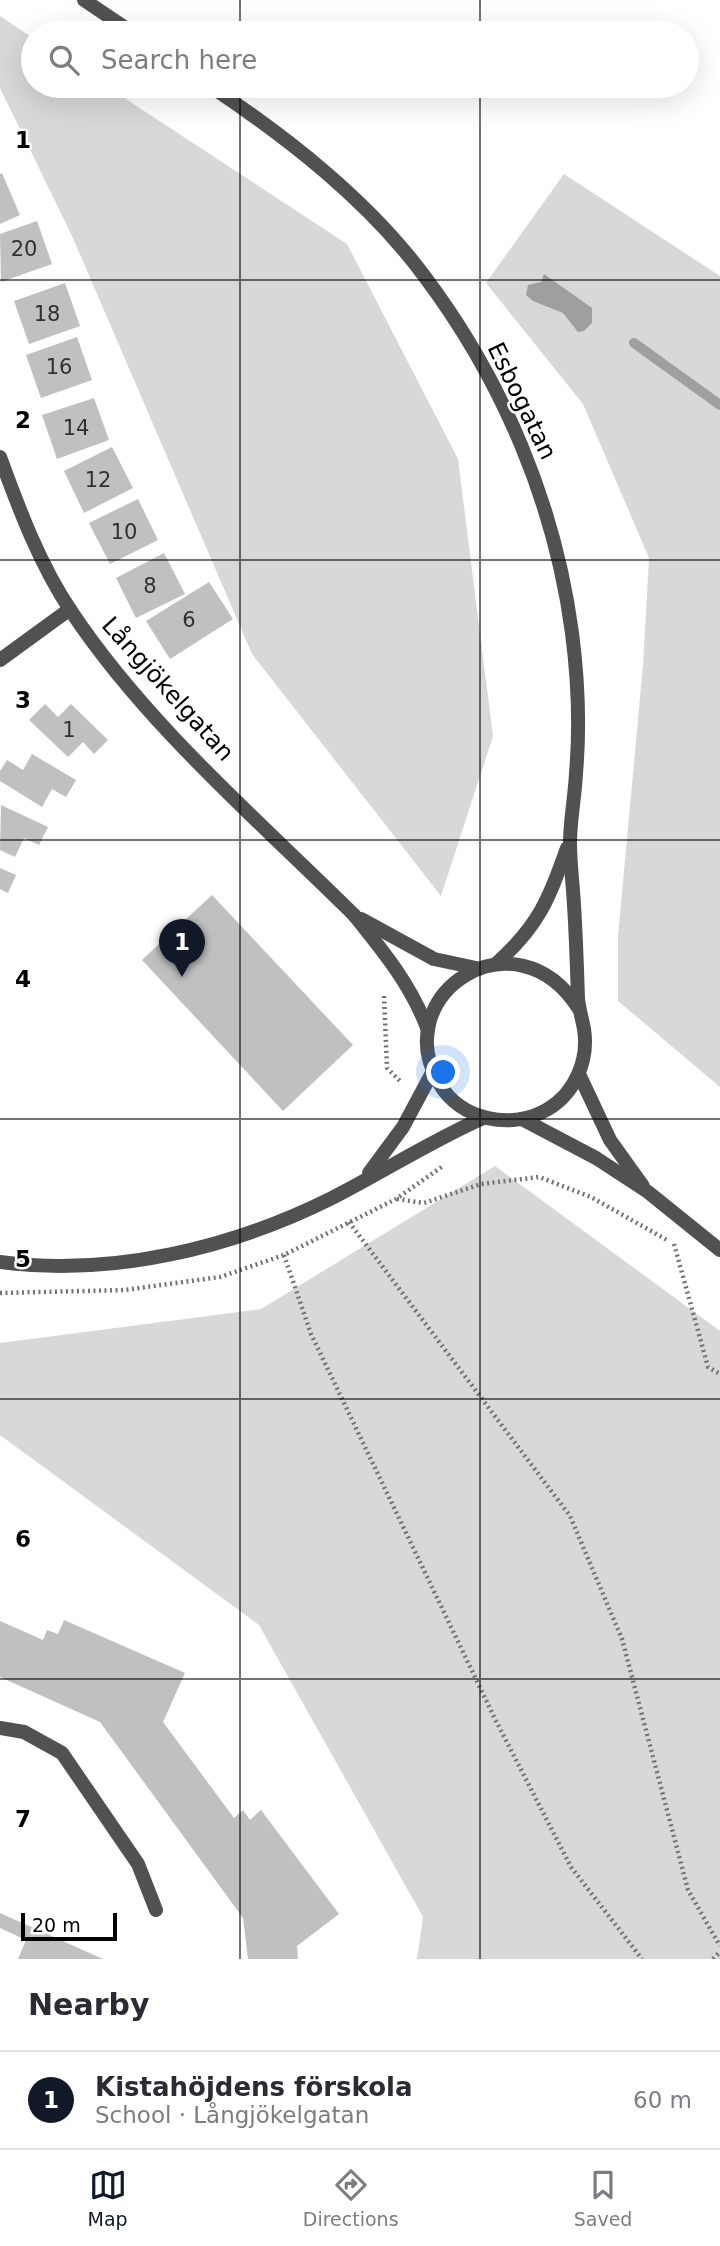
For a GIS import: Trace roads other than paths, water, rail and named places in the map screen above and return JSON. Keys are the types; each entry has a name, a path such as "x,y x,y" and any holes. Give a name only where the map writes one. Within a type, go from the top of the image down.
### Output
{"street":[{"path":"84,0 115,21"},
{"name":"Esbogatan","path":"227,98 281,136 384,230 425,276 453,319 511,422 540,492 558,554 572,634 577,771 570,840 579,1009"},
{"name":"Långjökelgatan","path":"0,457 40,553 70,609 106,659 184,746 354,915 400,973 415,997 428,1031"},
{"path":"0,660 70,609"},
{"name":"Esbogatan","path":"496,964 523,939 540,916 570,840"},
{"name":"Långjökelgatan","path":"354,915 434,959 476,968"},
{"path":"516,963 553,978 568,992 579,1009 586,1041 579,1074 571,1087 550,1108 522,1119 502,1121 483,1118 453,1100 433,1071 428,1051 428,1031 434,1011 444,993 476,968 496,964 516,963"},
{"path":"365,1178 419,1101 433,1071"},
{"path":"579,1074 610,1140 648,1192"},
{"path":"0,1262 74,1264 184,1252 284,1219 483,1118"},
{"path":"522,1119 596,1158 648,1192 720,1250"},
{"path":"0,1728 24,1732 62,1753 138,1864 156,1910"}],"waterway":[{"path":"634,343 720,405"}],"place":[{"name":"Kistahöjdens förskola","path":"182,977"}]}
